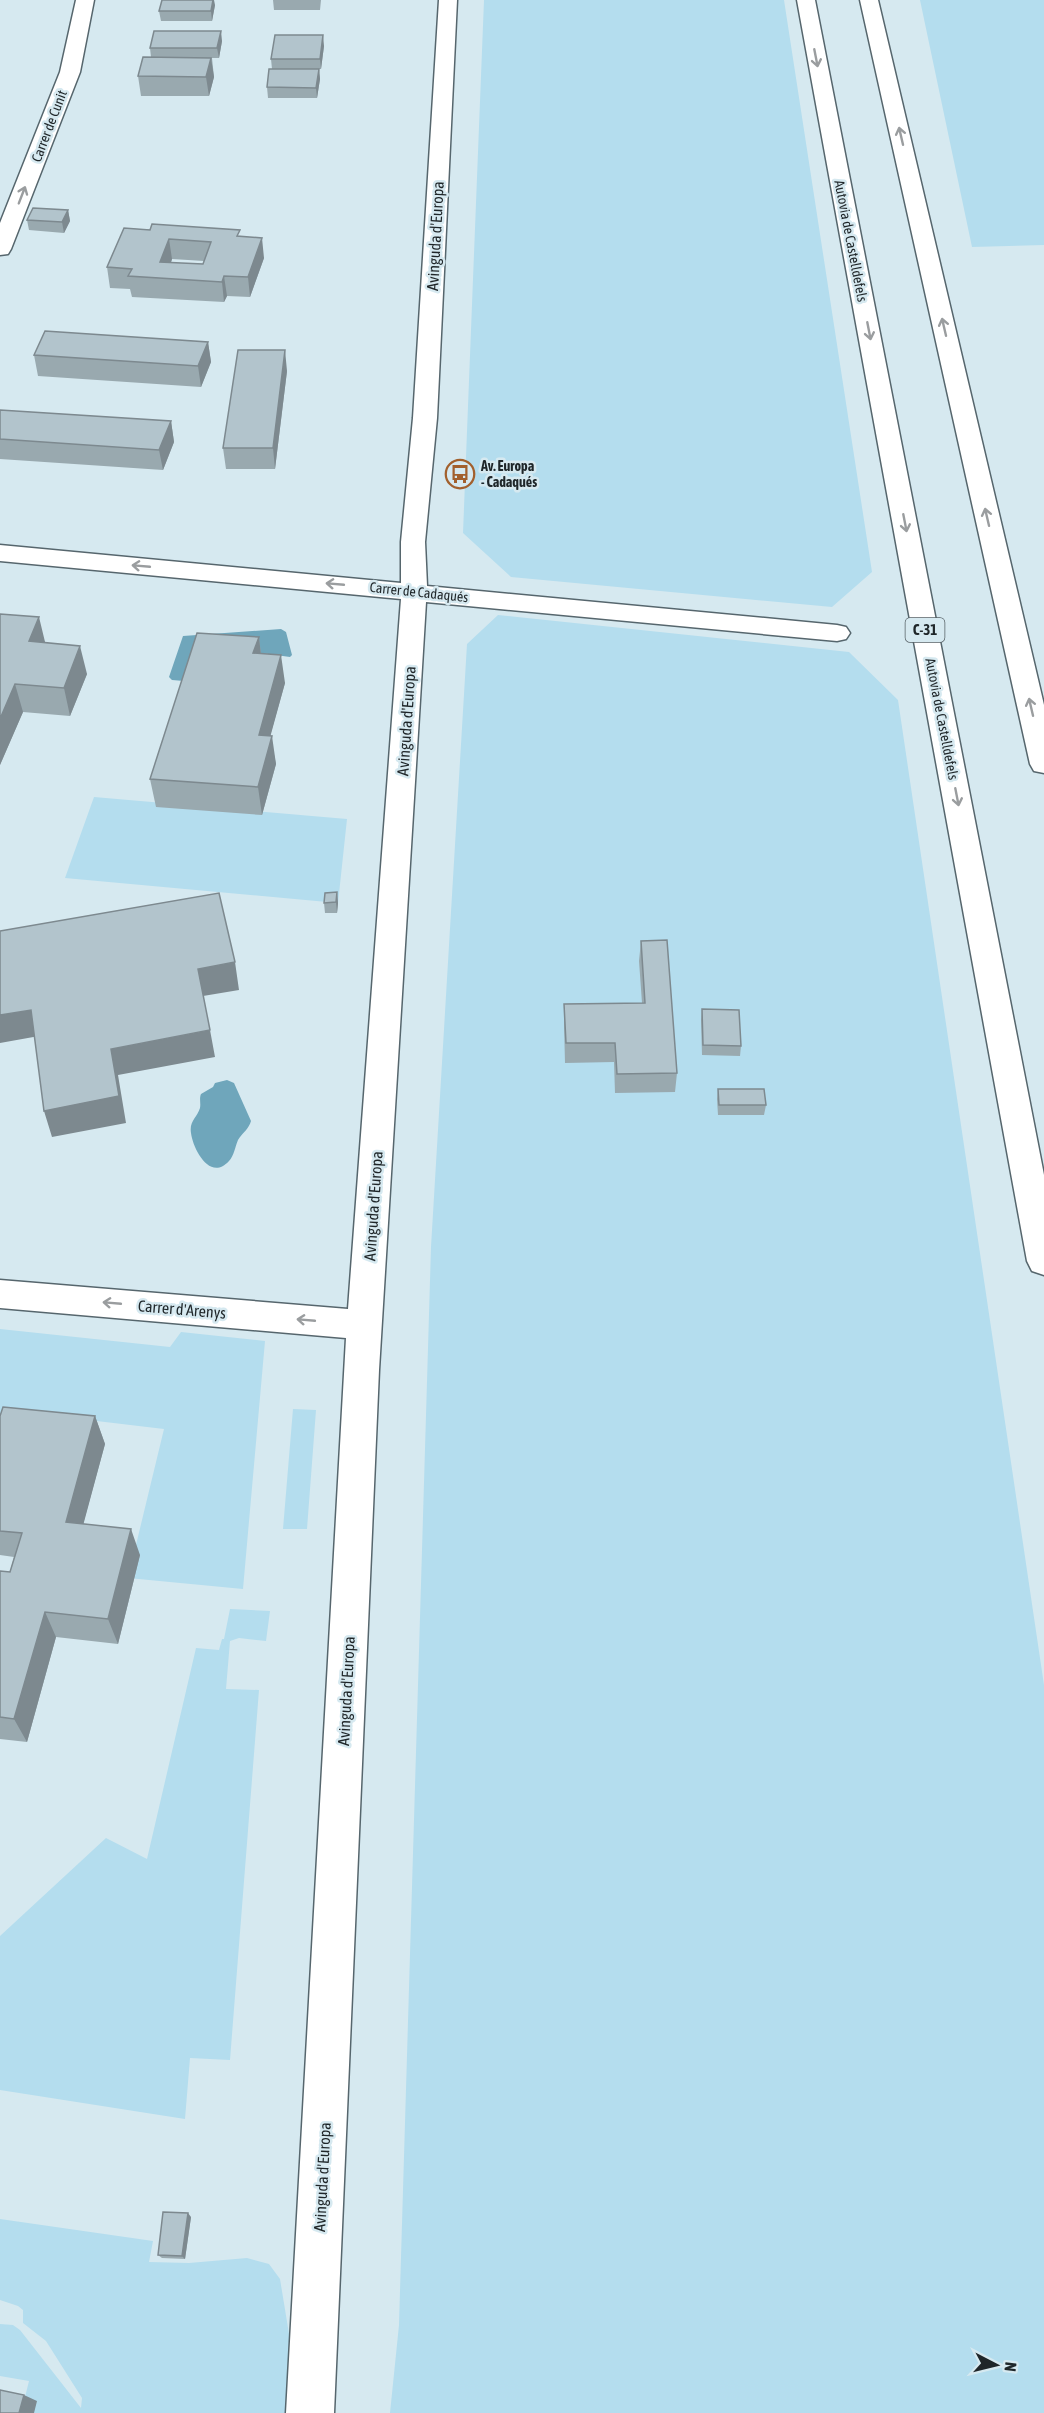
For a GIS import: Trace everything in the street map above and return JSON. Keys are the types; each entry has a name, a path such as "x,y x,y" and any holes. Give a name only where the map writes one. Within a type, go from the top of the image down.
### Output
{"main road":[{"name":"Carrer de Cunit","path":"0,249 70,72 85,0"},
{"name":"Avinguda d'Europa","path":"310,2413 364,1325 414,591 413,542 425,418 448,0"},
{"name":"Autovia de Castelldefels","path":"806,0 1044,1261"},
{"path":"870,0 1044,764"},
{"name":"Carrer de Cadaqués","path":"0,552 837,633"},
{"name":"Carrer d'Arenys","path":"0,1294 364,1325"}],"shaded area":[{"path":"484,0 784,0 872,572 832,607 511,577 463,533"},
{"path":"920,0 1044,0 1044,245 972,247"},
{"path":"498,615 849,652 898,700 1044,1685 1044,2413 390,2413 399,2325 431,1247 467,644"},
{"path":"281,629 286,632 292,655 290,657 212,646 184,681 172,680 169,677 183,636"},
{"path":"94,797 347,819 338,903 65,878"},
{"path":"227,1080 234,1083 251,1121 238,1140 231,1159 215,1168 204,1161 195,1147 191,1125 200,1108 201,1094 213,1087 215,1083"},
{"path":"0,1329 170,1347 181,1332 265,1341 243,1589 128,1578 164,1429 4,1410 0,1420"},
{"path":"293,1409 316,1410 307,1529 283,1529"},
{"path":"230,1609 270,1611 266,1641 239,1638 230,1641 226,1689 259,1690 230,2060 190,2058 185,2119 0,2090 0,1936 106,1838 147,1859 196,1648 219,1650 222,1639 224,1639"},
{"path":"0,2219 153,2241 149,2262 189,2263 247,2258 269,2264 280,2279 302,2413 21,2413 29,2381 0,2376 0,2324 13,2325 20,2330 81,2408 82,2398 46,2341 23,2323 23,2310 0,2300"}],"building":[{"path":"162,0 213,0 211,11 159,11"},
{"path":"154,31 221,31 217,48 150,48"},
{"path":"275,35 323,35 320,59 271,59"},
{"path":"143,57 211,58 206,77 138,76"},
{"path":"269,69 319,69 316,88 267,87"},
{"path":"33,208 68,210 62,222 27,220"},
{"path":"152,224 240,230 237,236 262,238 248,277 224,276 222,282 128,276 132,269 107,267 124,228 150,230","holes":["169,239 211,242 203,264 160,262"]},
{"path":"45,331 208,342 198,366 34,355"},
{"path":"238,350 285,350 273,448 223,448"},
{"path":"0,410 171,421 159,450 0,439"},
{"path":"0,614 39,617 29,641 80,646 64,688 15,684 0,719"},
{"path":"197,633 259,637 253,653 281,655 259,735 272,736 258,787 150,779"},
{"path":"337,892 336,902 324,903 325,893"},
{"path":"219,893 235,962 198,969 210,1030 111,1049 119,1096 44,1111 31,1010 0,1015 0,931"},
{"path":"667,940 677,1073 617,1074 615,1043 566,1043 564,1004 645,1003 641,941"},
{"path":"702,1009 739,1010 741,1046 703,1045"},
{"path":"718,1089 764,1089 766,1105 719,1105"},
{"path":"3,1407 95,1416 66,1522 131,1529 108,1619 45,1612 14,1719 0,1717 0,1571 10,1572 22,1533 0,1531 0,1416"},
{"path":"163,2212 188,2213 182,2256 158,2255"},
{"path":"0,2390 24,2395 19,2413 0,2413"}],"place":[{"name":"Av. Europa - Cadaqués","path":"460,474"}]}
